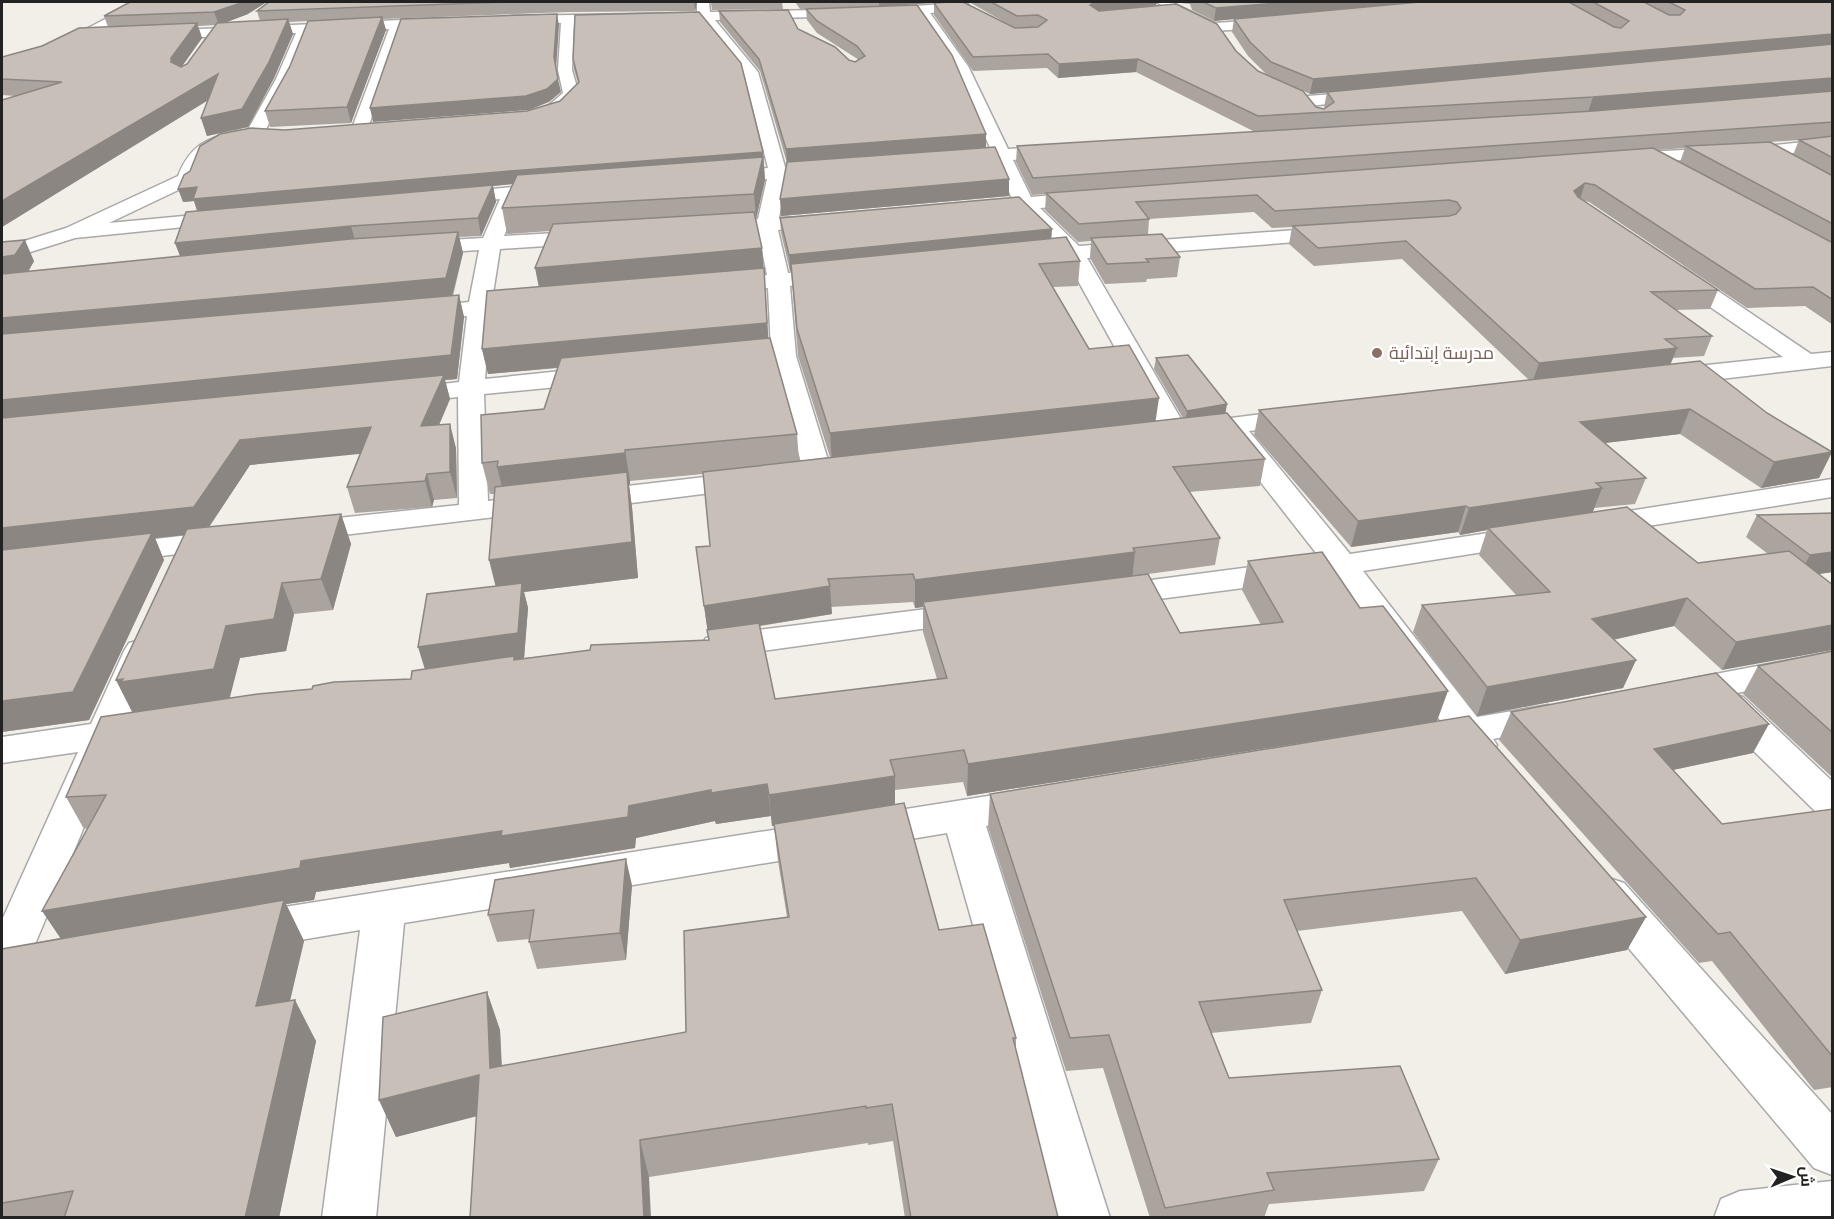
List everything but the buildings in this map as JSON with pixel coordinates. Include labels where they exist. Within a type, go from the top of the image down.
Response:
[{"type":"street","points":[[2,69],[43,57],[147,2]]},
{"type":"street","points":[[544,19],[551,2]]},
{"type":"street","points":[[617,33],[626,17],[627,2]]},
{"type":"street","points":[[1159,6],[1179,9],[1202,7]]},
{"type":"street","points":[[502,20],[626,17],[704,9],[876,7],[922,11],[966,7]]},
{"type":"street","points":[[790,8],[801,29]]},
{"type":"street","points":[[84,557],[807,474],[784,356],[779,281],[767,226],[778,173],[752,72],[704,9]]},
{"type":"street","points":[[1179,9],[1222,32],[1228,41]]},
{"type":"street","points":[[922,11],[961,66],[1024,203],[1072,251],[1163,433],[1323,415]]},
{"type":"street","points":[[343,27],[359,12]]},
{"type":"street","points":[[204,51],[216,33],[254,19],[262,13]]},
{"type":"street","points":[[517,117],[554,109],[571,94],[565,70],[568,18]]},
{"type":"street","points":[[149,35],[460,21]]},
{"type":"street","points":[[1214,27],[1288,22]]},
{"type":"street","points":[[381,127],[354,129],[397,24]]},
{"type":"street","points":[[255,133],[284,79],[305,28]]},
{"type":"street","points":[[82,37],[115,36]]},
{"type":"street","points":[[1290,93],[1308,101],[1321,117]]},
{"type":"street","points":[[1308,101],[1389,94]]},
{"type":"street","points":[[2,255],[73,232],[186,179],[195,154],[218,140],[255,133],[278,134]]},
{"type":"street","points":[[1624,140],[1681,172]]},
{"type":"street","points":[[1604,159],[1767,151],[1833,144]]},
{"type":"street","points":[[941,159],[1083,149]]},
{"type":"street","points":[[1767,151],[1795,168]]},
{"type":"street","points":[[709,178],[848,167]]},
{"type":"street","points":[[430,200],[571,188]]},
{"type":"street","points":[[474,512],[471,388],[479,308],[491,243],[513,192]]},
{"type":"street","points":[[966,208],[1107,197]]},
{"type":"street","points":[[73,232],[240,217]]},
{"type":"street","points":[[698,230],[849,218]]},
{"type":"street","points":[[1002,258],[1362,231]]},
{"type":"street","points":[[401,249],[606,236]]},
{"type":"street","points":[[1659,262],[1819,360]]},
{"type":"street","points":[[698,288],[861,273]]},
{"type":"street","points":[[395,315],[548,302]]},
{"type":"street","points":[[713,363],[784,356]]},
{"type":"street","points":[[1641,380],[1819,360]]},
{"type":"street","points":[[378,397],[619,373]]},
{"type":"street","points":[[1229,425],[1342,565],[1467,732],[1498,768]]},
{"type":"street","points":[[1081,599],[1342,565],[1833,488]]},
{"type":"street","points":[[175,576],[190,544]]},
{"type":"street","points":[[688,650],[998,610]]},
{"type":"street","points":[[13,970],[102,735],[156,618]]},
{"type":"street","points":[[1652,698],[1833,663]]},
{"type":"street","points":[[1710,687],[1833,804]]},
{"type":"street","points":[[1396,744],[1583,711]]},
{"type":"street","points":[[2,750],[172,724]]},
{"type":"street","points":[[222,935],[1067,798]]},
{"type":"street","points":[[962,815],[1083,1218]]},
{"type":"street","points":[[1583,866],[1833,1151]]},
{"type":"street","points":[[350,1218],[384,907]]},
{"type":"street","points":[[1740,1218],[1833,1207]]},
{"type":"place","name":"مدرسة إبتدائية","points":[[1377,353]]}]
